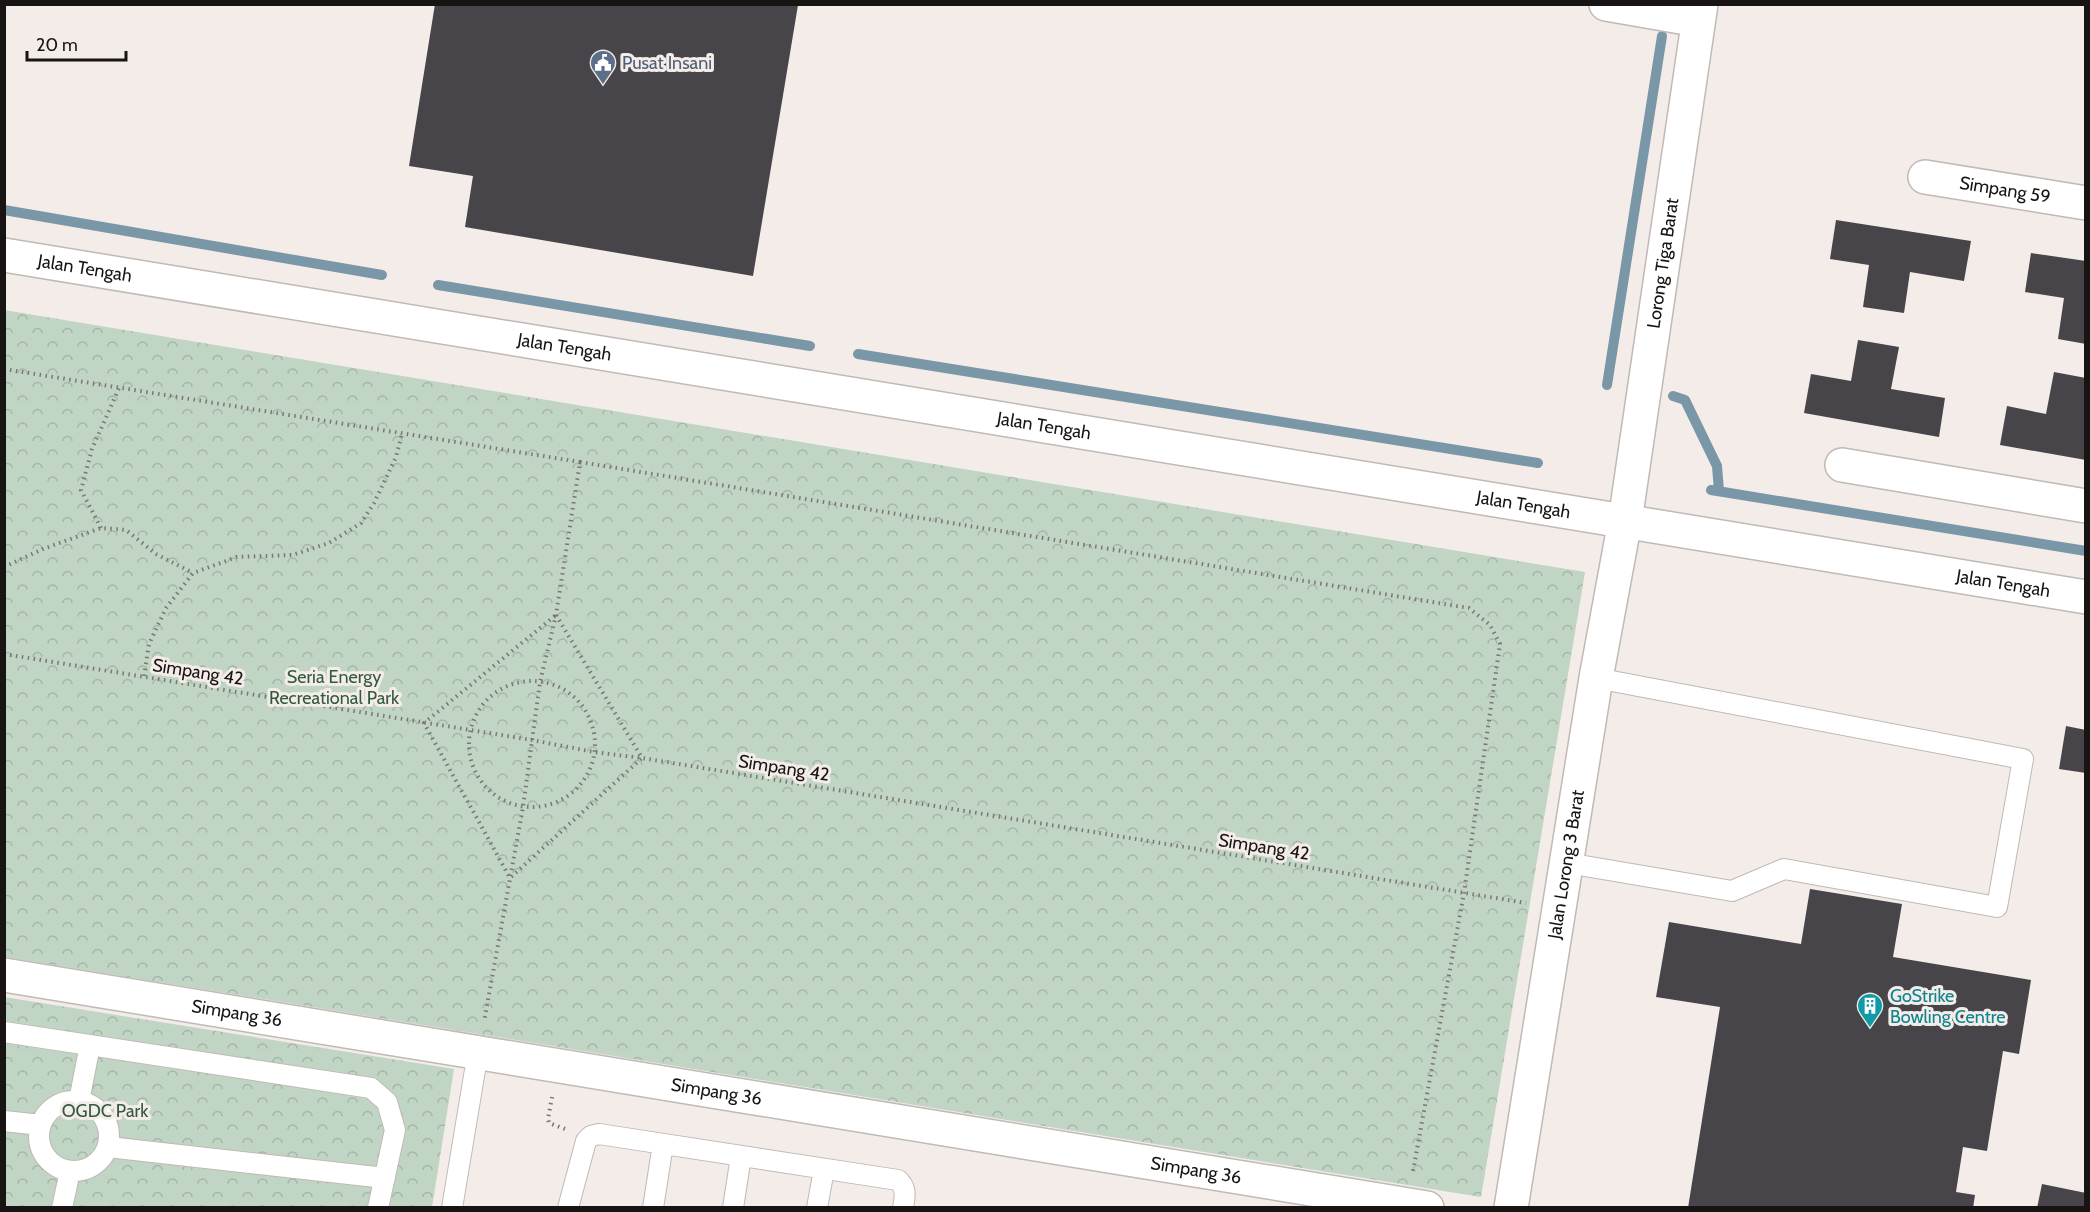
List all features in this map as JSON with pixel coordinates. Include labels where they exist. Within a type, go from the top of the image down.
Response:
[{"type":"street","points":[[1606,4],[1700,12]]},
{"type":"street","name":"Lorong Tiga Barat","points":[[1625,521],[1700,12]]},
{"type":"street","name":"Simpang 59","points":[[1925,177],[2085,203]]},
{"type":"street","name":"Jalan Tengah","points":[[4,255],[2085,597]]},
{"type":"street","points":[[1842,465],[2085,506]]},
{"type":"street","name":"Jalan Lorong 3 Barat","points":[[1510,1208],[1596,678],[1625,521]]},
{"type":"street","name":"Simpang 36","points":[[4,975],[1417,1206]]},
{"type":"lane","points":[[1567,863],[1732,891],[1784,869],[1997,907],[2023,759],[1596,678]]},
{"type":"lane","points":[[4,1032],[371,1088],[387,1102],[395,1130],[378,1208]]},
{"type":"lane","points":[[79,1101],[90,1045]]},
{"type":"lane","points":[[452,1208],[478,1052]]},
{"type":"lane","points":[[66,1101],[79,1101],[91,1105],[100,1112],[110,1134],[108,1147],[93,1165],[82,1170],[70,1171],[48,1160],[39,1137],[41,1125],[46,1114],[55,1106],[66,1101]]},
{"type":"lane","points":[[4,1121],[41,1125]]},
{"type":"lane","points":[[568,1208],[586,1142],[591,1136],[599,1134],[898,1180],[904,1186],[903,1208]]},
{"type":"lane","points":[[653,1208],[663,1144]]},
{"type":"lane","points":[[108,1147],[385,1178]]},
{"type":"lane","points":[[733,1208],[741,1156]]},
{"type":"lane","points":[[817,1208],[824,1169]]},
{"type":"lane","points":[[62,1208],[70,1171]]},
{"type":"path","points":[[4,369],[1468,608],[1490,625],[1500,644],[1417,1206]]},
{"type":"path","points":[[101,528],[81,490],[92,449],[119,387]]},
{"type":"path","points":[[144,676],[149,644],[166,608],[193,573],[237,557],[292,555],[329,543],[361,523],[374,503],[396,457],[402,434]]},
{"type":"path","points":[[478,1052],[523,807],[540,682],[556,615],[580,462]]},
{"type":"path","points":[[4,567],[43,549],[101,528],[126,530],[156,554],[193,573]]},
{"type":"path","points":[[510,878],[424,723],[556,615]]},
{"type":"path","points":[[510,878],[642,758],[556,615]]},
{"type":"path","name":"Simpang 42","points":[[4,654],[1560,909]]},
{"type":"path","points":[[522,682],[540,682],[558,687],[573,697],[585,710],[593,727],[593,762],[585,779],[573,793],[549,805],[523,807],[506,802],[490,792],[478,778],[470,762],[468,745],[470,731],[478,710],[490,696],[505,687],[522,682]]},
{"type":"path","points":[[558,1065],[549,1123],[591,1136]]},
{"type":"green space","name":"Seria Energy Recreational Park","points":[[4,310],[1585,572],[1481,1197],[5,957]]},
{"type":"green space","name":"OGDC Park","points":[[4,997],[454,1069],[432,1207],[5,1207]]},
{"type":"building","name":"Pusat Insani","points":[[435,4],[501,6],[798,5],[753,276],[465,227],[473,176],[409,166]]},
{"type":"building","points":[[1836,220],[1971,241],[1964,281],[1910,272],[1904,313],[1863,307],[1869,265],[1830,259]]},
{"type":"building","points":[[2031,253],[2086,261],[2086,344],[2058,339],[2064,298],[2025,292]]},
{"type":"building","points":[[1858,340],[1899,347],[1891,389],[1945,398],[1939,437],[1804,413],[1811,374],[1851,381]]},
{"type":"building","points":[[2054,372],[2086,378],[2086,460],[2000,445],[2007,406],[2046,414]]},
{"type":"building","points":[[2066,726],[2086,730],[2086,773],[2059,769]]},
{"type":"building","name":"GoStrike Bowling Centre","points":[[1810,889],[1902,904],[1893,957],[2031,980],[2019,1054],[2003,1051],[1987,1151],[1963,1147],[1956,1192],[1975,1195],[1973,1208],[1688,1208],[1720,1007],[1656,997],[1669,922],[1801,944]]},
{"type":"building","points":[[2042,1184],[2086,1193],[2086,1208],[2037,1208]]},
{"type":"waterway","points":[[1607,385],[1662,36]]},
{"type":"waterway","points":[[4,210],[382,275]]},
{"type":"waterway","points":[[438,285],[810,346]]},
{"type":"waterway","points":[[858,354],[1538,463]]},
{"type":"waterway","points":[[1673,396],[1685,400],[1717,466],[1719,491]]},
{"type":"waterway","points":[[1711,490],[2086,551]]},
{"type":"place","name":"Pusat Insani","points":[[603,86]]},
{"type":"place","name":"GoStrike Bowling Centre","points":[[1870,1029]]}]
